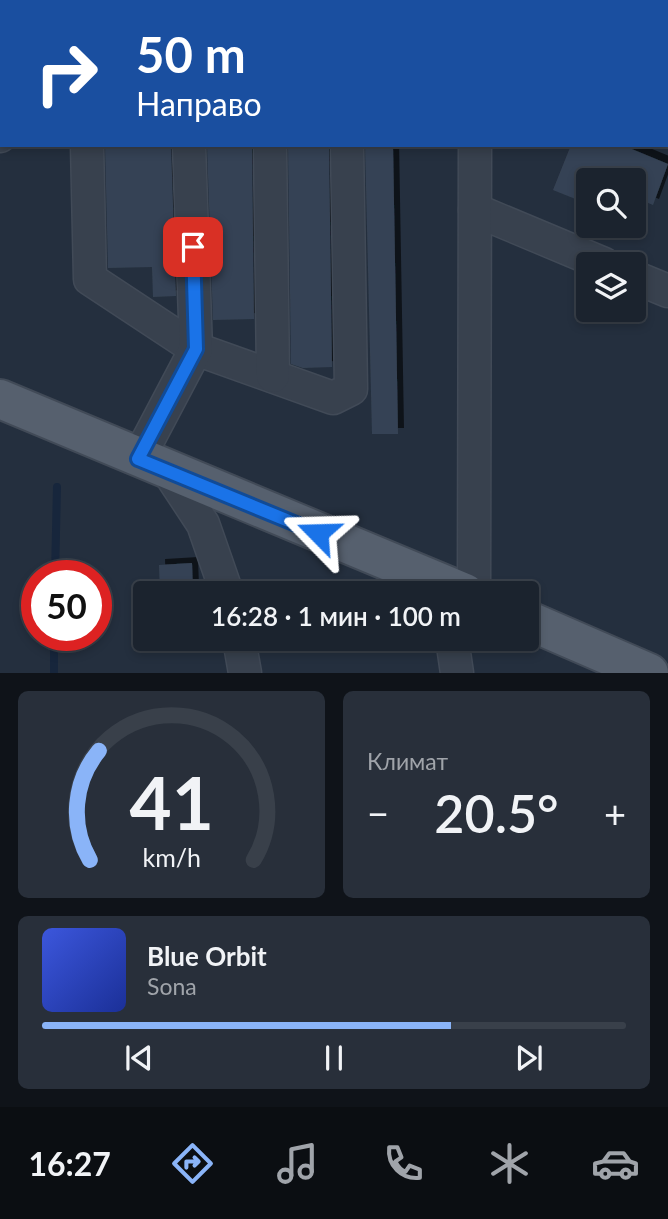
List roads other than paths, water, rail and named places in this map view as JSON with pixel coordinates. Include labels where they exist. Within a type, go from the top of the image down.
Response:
[{"type":"main road","points":[[0,399],[433,581]]},
{"type":"main road","points":[[539,625],[649,673]]},
{"type":"street","points":[[87,147],[90,279],[196,349],[333,398],[351,389],[347,147]]},
{"type":"street","points":[[189,147],[196,349],[153,465],[204,524],[223,581]]},
{"type":"street","points":[[270,147],[273,376]]},
{"type":"street","points":[[457,581],[475,210],[475,147]]},
{"type":"street","points":[[475,210],[576,252]]},
{"type":"street","points":[[646,282],[668,291]]},
{"type":"street","points":[[241,651],[245,673]]},
{"type":"street","points":[[454,651],[457,673]]},
{"type":"waterway","points":[[55,560],[57,487]]},
{"type":"waterway","points":[[54,651],[54,673]]}]
